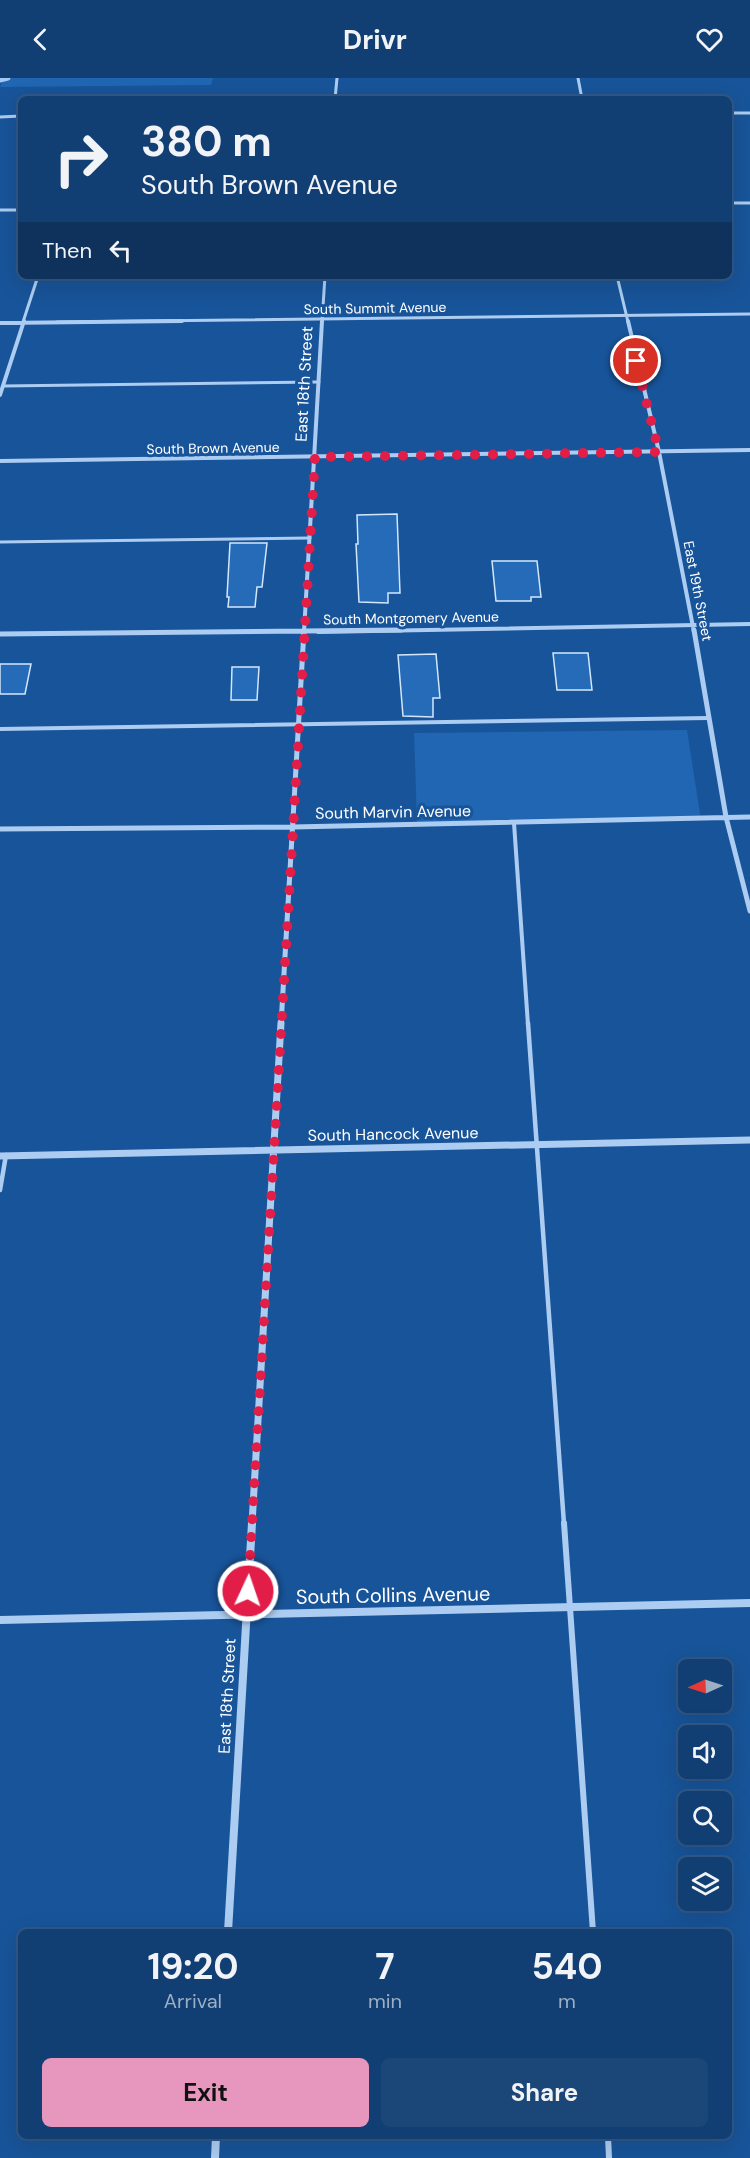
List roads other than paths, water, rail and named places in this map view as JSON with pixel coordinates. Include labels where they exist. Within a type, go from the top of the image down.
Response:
[{"type":"street","points":[[335,96],[337,78]]},
{"type":"street","points":[[578,78],[581,96]]},
{"type":"street","points":[[732,113],[750,113]]},
{"type":"street","points":[[0,117],[18,116]]},
{"type":"street","points":[[732,203],[750,203]]},
{"type":"street","points":[[0,210],[18,210]]},
{"type":"street","points":[[0,395],[37,279]]},
{"type":"street","name":"East 18th Street","points":[[228,1929],[325,279]]},
{"type":"street","name":"East 19th Street","points":[[618,279],[659,452],[693,625],[726,817],[750,911]]},
{"type":"street","name":"South Summit Avenue","points":[[0,322],[750,314]]},
{"type":"street","name":"South Brown Avenue","points":[[0,461],[750,450]]},
{"type":"street","name":"South Montgomery Avenue","points":[[0,634],[304,632],[750,624]]},
{"type":"street","name":"South Marvin Avenue","points":[[0,830],[293,827],[750,817]]},
{"type":"street","name":"South Hancock Avenue","points":[[3,1156],[750,1140]]},
{"type":"street","name":"South Collins Avenue","points":[[0,1620],[750,1603]]},
{"type":"street","points":[[215,2158],[216,2139]]},
{"type":"lane","points":[[3,386],[319,382]]},
{"type":"lane","points":[[0,542],[310,538]]},
{"type":"lane","points":[[0,729],[709,718]]},
{"type":"lane","points":[[514,822],[593,1929]]},
{"type":"lane","points":[[0,1190],[3,1156]]},
{"type":"lane","points":[[608,2139],[609,2158]]},
{"type":"waterway","points":[[0,80],[8,78]]}]
